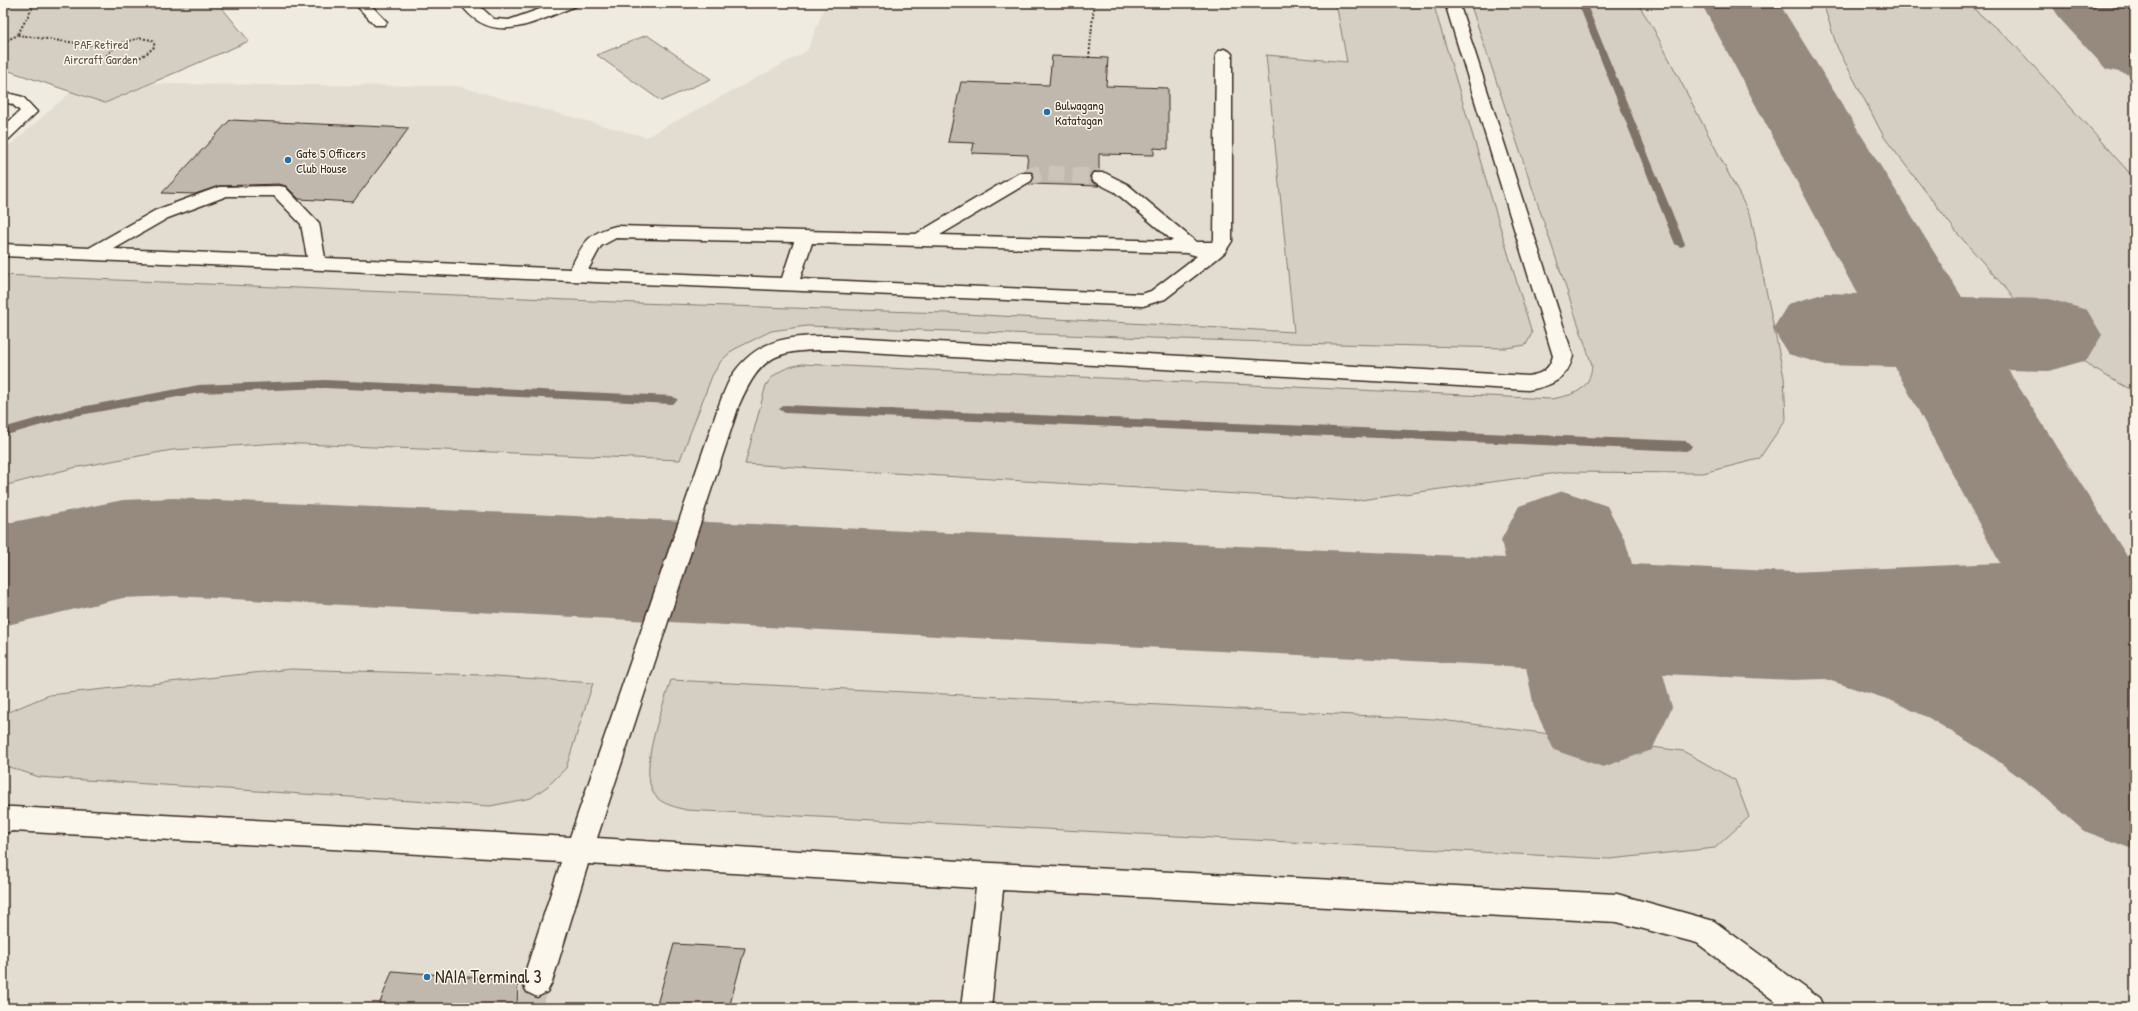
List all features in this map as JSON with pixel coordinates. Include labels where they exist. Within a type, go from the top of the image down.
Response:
[{"type":"lane","points":[[361,3],[380,22]]},
{"type":"lane","points":[[467,3],[490,23],[510,25],[571,3]]},
{"type":"lane","points":[[537,982],[579,850],[729,405],[741,378],[756,361],[778,347],[799,343],[833,343],[1528,384],[1543,381],[1554,375],[1561,367],[1563,356],[1452,3]]},
{"type":"lane","points":[[3,250],[1143,300],[1158,296],[1219,248],[1223,241],[1224,54]]},
{"type":"lane","points":[[3,97],[14,98],[24,105],[29,112],[3,136]]},
{"type":"lane","points":[[919,240],[1025,177]]},
{"type":"lane","points":[[1099,177],[1121,188],[1198,252],[1198,258],[1191,271]]},
{"type":"lane","points":[[92,254],[162,214],[225,191],[279,191],[310,223],[317,263]]},
{"type":"lane","points":[[576,275],[595,240],[604,234],[616,232],[1219,248]]},
{"type":"lane","points":[[789,284],[805,237]]},
{"type":"lane","points":[[3,820],[13,818],[579,850],[991,876],[1617,908],[1704,931],[1809,1008]]},
{"type":"lane","points":[[976,1008],[991,876]]},
{"type":"path","points":[[18,35],[35,3]]},
{"type":"path","points":[[1089,58],[1094,4]]},
{"type":"path","points":[[3,42],[18,35],[112,48],[125,41],[140,38],[152,40],[155,46],[152,50],[141,57],[125,61],[112,60],[109,58],[107,55],[112,48]]},
{"type":"shaded area","points":[[826,3],[2135,3],[2135,1008],[3,1008],[3,151],[71,92],[105,103],[150,84],[457,86],[646,137],[807,51]]},
{"type":"green space","name":"PAF Retired Aircraft Garden","points":[[3,3],[218,3],[249,41],[105,103],[3,69]]},
{"type":"green space","points":[[1336,3],[1433,3],[1532,333],[1526,345],[1506,348],[1295,343],[807,326],[771,331],[733,350],[721,361],[712,376],[680,460],[278,443],[172,450],[73,468],[3,486],[3,275],[637,303],[946,313],[1294,332],[1266,55],[1347,62]]},
{"type":"green space","points":[[1470,3],[1637,3],[1651,24],[1751,217],[1784,377],[1786,419],[1759,459],[1703,473],[1565,472],[1353,501],[745,464],[766,385],[773,376],[782,370],[802,364],[1551,399],[1567,396],[1579,390],[1588,381],[1591,374],[1592,365]]},
{"type":"green space","points":[[1823,3],[1967,3],[2012,42],[2135,179],[2135,392],[2094,369],[2043,331],[1958,234],[1884,137],[1837,47]]},
{"type":"green space","points":[[647,35],[711,79],[661,101],[597,55]]},
{"type":"green space","points":[[291,669],[482,675],[593,683],[566,768],[548,786],[531,798],[490,806],[39,777],[3,765],[3,718],[6,713],[49,695]]},
{"type":"green space","points":[[671,680],[1433,719],[1683,751],[1735,780],[1749,817],[1715,848],[1610,859],[686,810],[668,805],[660,800],[654,794],[650,783],[650,754],[658,721]]},
{"type":"building","name":"Bulwagang Katatagan","points":[[1052,56],[1108,58],[1106,86],[1168,88],[1168,149],[1154,148],[1154,155],[1099,154],[1099,172],[1093,172],[1090,176],[1092,182],[1099,186],[1029,184],[1034,176],[1031,172],[1026,172],[1028,155],[972,153],[974,143],[948,142],[961,82],[1049,85]]},
{"type":"building","name":"Gate 5 Officers Club House","points":[[230,120],[409,128],[353,202],[299,199],[286,186],[279,184],[219,186],[195,194],[162,193]]},
{"type":"building","points":[[674,944],[745,948],[729,1008],[656,1008]]},
{"type":"building","points":[[392,971],[518,981],[517,1008],[378,1008]]},
{"type":"waterway","points":[[1582,3],[1680,244]]},
{"type":"waterway","points":[[3,432],[70,413],[199,389],[325,384],[672,400]]},
{"type":"waterway","points":[[785,409],[1686,446]]},
{"type":"taxiway","points":[[1740,3],[1930,332]]},
{"type":"taxiway","points":[[2089,3],[2135,51]]},
{"type":"taxiway","points":[[1826,329],[1930,332]]},
{"type":"taxiway","points":[[1930,332],[2049,335]]},
{"type":"taxiway","points":[[1930,332],[2093,612]]},
{"type":"taxiway","points":[[1563,540],[1581,616]]},
{"type":"taxiway","points":[[3,575],[123,549],[174,547],[1581,616]]},
{"type":"taxiway","points":[[2093,612],[2135,608]]},
{"type":"taxiway","points":[[1581,616],[1792,626],[2093,612]]},
{"type":"taxiway","points":[[2093,612],[2131,674]]},
{"type":"taxiway","points":[[1581,616],[1603,707]]},
{"type":"taxiway","points":[[1864,637],[1921,652],[1977,677],[2039,712],[2088,746],[2135,784]]},
{"type":"tunnel","points":[[1025,177],[1041,173],[1099,177]]},
{"type":"tunnel","points":[[529,1008],[537,982]]},
{"type":"place","name":"Bulwagang Katatagan","points":[[1047,112]]},
{"type":"place","name":"Gate 5 Officers Club House","points":[[288,160]]},
{"type":"place","name":"NAIA Terminal 3","points":[[427,977]]}]
